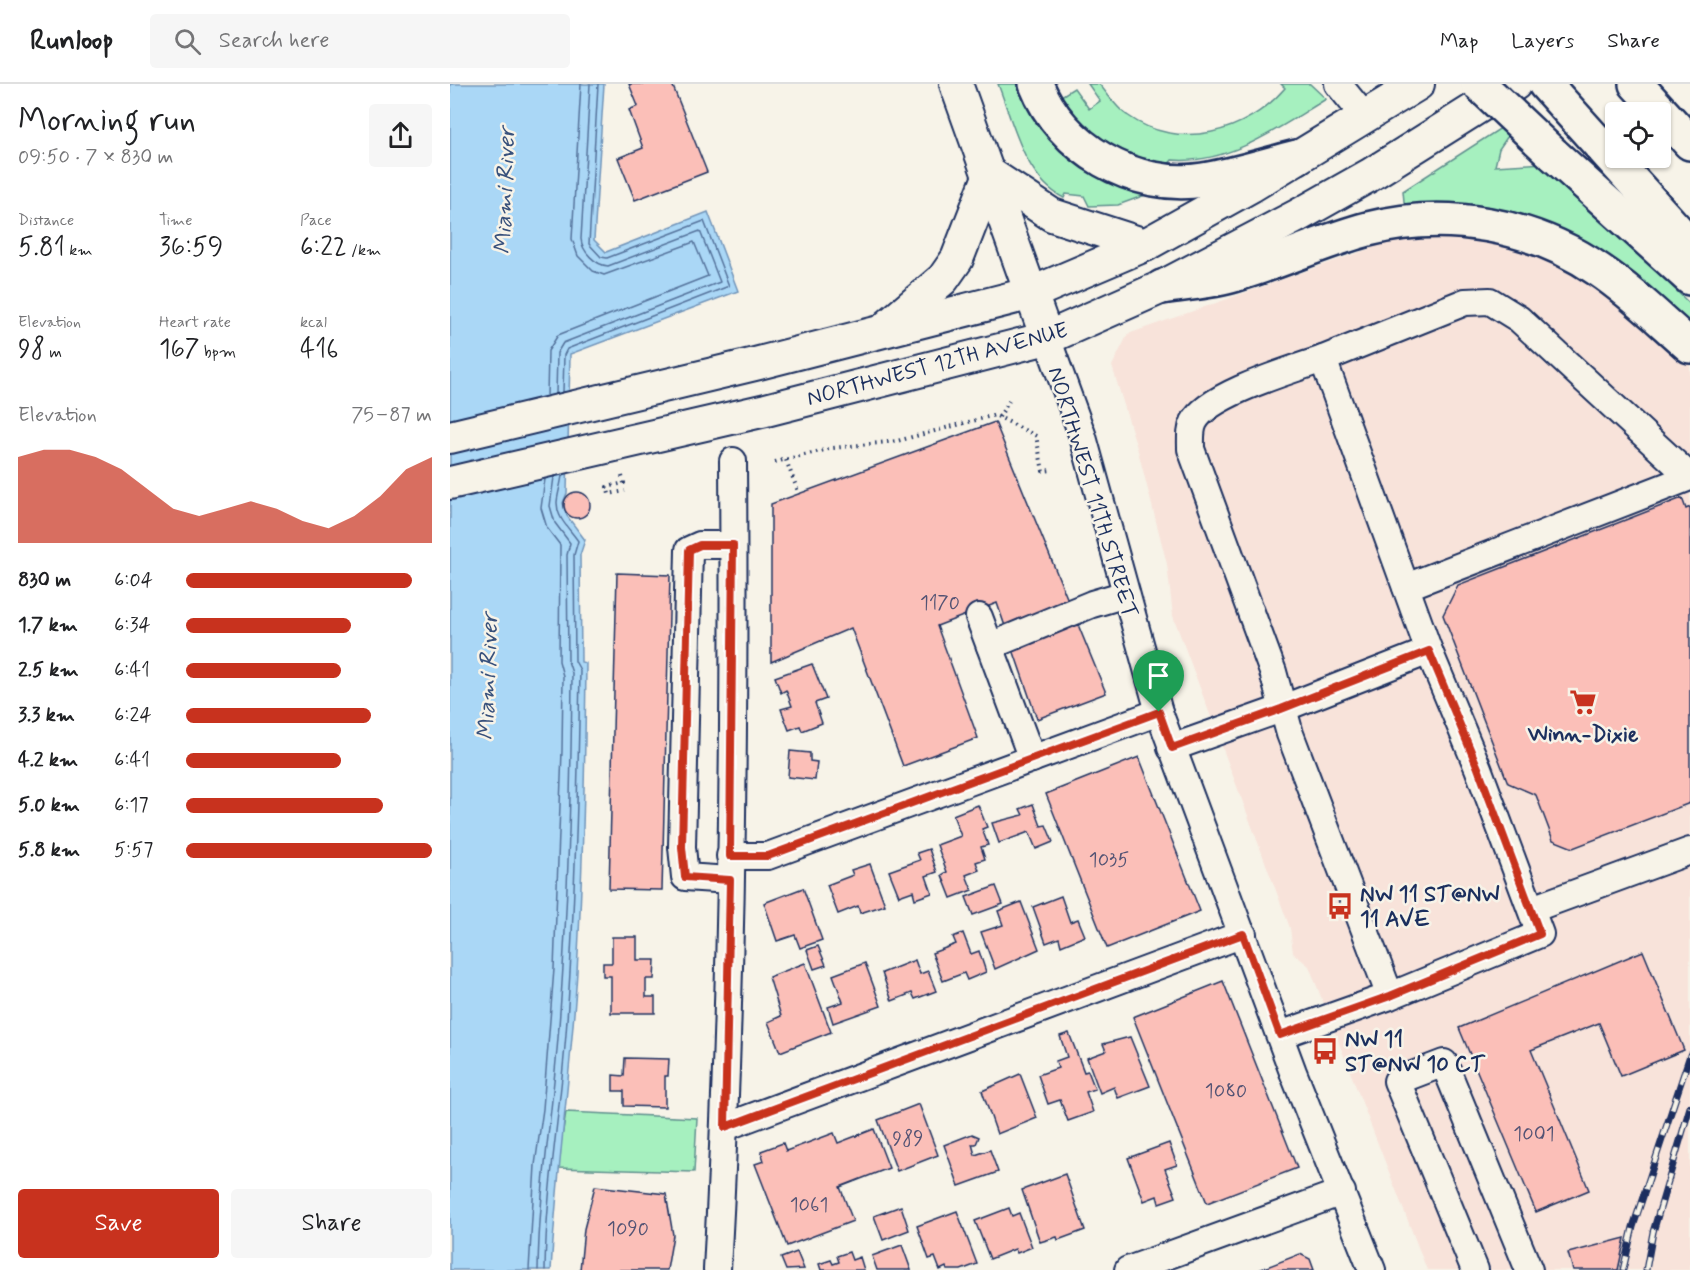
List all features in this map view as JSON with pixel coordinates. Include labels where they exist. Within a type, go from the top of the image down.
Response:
[{"type":"highway","points":[[1036,84],[1051,114],[1077,142],[1110,163],[1145,177],[1173,182],[1202,180],[1297,157]]},
{"type":"highway","points":[[1479,84],[1690,278]]},
{"type":"highway","points":[[1545,84],[1690,245]]},
{"type":"highway","points":[[1637,85],[1690,143]]},
{"type":"highway","points":[[1162,287],[1233,276],[1344,236],[1391,224],[1422,220],[1477,223],[1528,235],[1578,256],[1600,270],[1690,346]]},
{"type":"main road","name":"NORTHWEST 11TH STREET","points":[[956,84],[1047,338]]},
{"type":"main road","name":"NORTHWEST 12TH AVENUE","points":[[450,437],[755,364],[1032,293],[1145,245],[1418,84]]},
{"type":"main road","name":"NORTHWEST 12TH AVENUE","points":[[450,483],[766,410],[1047,338],[1162,287],[1370,175],[1515,84]]},
{"type":"main road","points":[[880,332],[943,279],[957,259],[990,174],[1059,219],[1145,245]]},
{"type":"street","points":[[1338,84],[1365,117]]},
{"type":"street","points":[[1390,996],[1281,709],[1273,672],[1200,476],[1191,449],[1190,435],[1194,421],[1216,399],[1465,302],[1490,301],[1504,307],[1519,319],[1690,477],[1406,587]]},
{"type":"street","name":"NORTHWEST 11TH STREET","points":[[1047,338],[1083,437],[1159,712],[1280,1035],[1372,1270]]},
{"type":"street","points":[[1280,1035],[1390,996],[1540,934],[1478,768],[1429,651],[1323,359]]},
{"type":"street","points":[[717,1270],[725,1127],[730,868],[733,461]]},
{"type":"street","points":[[733,545],[700,545],[689,550],[682,847],[685,877],[730,868],[768,856],[1159,712]]},
{"type":"street","points":[[990,646],[1092,604],[1126,594]]},
{"type":"street","points":[[979,617],[1032,759]]},
{"type":"street","points":[[1172,748],[1281,709],[1429,651]]},
{"type":"street","points":[[1532,909],[1690,851]]},
{"type":"street","points":[[725,1127],[1243,934]]},
{"type":"street","points":[[1475,1270],[1397,1081],[1444,1063],[1530,1270]]},
{"type":"street","points":[[1128,1270],[1342,1192]]},
{"type":"path","points":[[999,417],[1009,400]]},
{"type":"path","points":[[775,462],[833,448],[897,441],[995,415],[1036,436],[1042,471],[1052,470]]},
{"type":"path","points":[[786,460],[799,494]]},
{"type":"path","points":[[622,476],[624,483],[607,487],[609,494],[625,491]]},
{"type":"shaded area","points":[[1407,230],[1521,243],[1612,294],[1690,363],[1690,1270],[1427,1270],[1309,966],[1293,953],[1290,928],[1173,616],[1167,564],[1138,451],[1112,366],[1128,334],[1366,250],[1378,245],[1377,238]]},
{"type":"green space","points":[[998,84],[1021,84],[1029,107],[1046,132],[1148,194],[1118,205],[1089,206],[1084,196],[1066,194],[1064,198],[1050,189],[1029,163]]},
{"type":"green space","points":[[1088,84],[1099,84],[1123,112],[1147,126],[1168,133],[1189,135],[1232,126],[1251,116],[1269,104],[1285,88],[1281,84],[1310,84],[1326,99],[1253,142],[1214,157],[1172,160],[1166,167],[1151,166],[1095,142],[1058,98],[1074,88],[1089,109],[1100,101]]},
{"type":"green space","points":[[1504,126],[1510,133],[1499,149],[1495,166],[1545,163],[1690,304],[1690,332],[1627,278],[1405,212],[1403,191]]},
{"type":"green space","points":[[566,1112],[697,1118],[694,1172],[557,1168]]},
{"type":"water","name":"Miami River","points":[[450,84],[604,84],[594,240],[606,252],[708,212],[738,291],[570,354],[567,493],[563,503],[567,516],[585,540],[580,555],[581,662],[586,663],[584,779],[577,972],[551,1270],[450,1270]]},
{"type":"building","points":[[629,84],[672,84],[707,172],[635,200],[618,158],[643,148],[629,110],[638,106]]},
{"type":"building","points":[[995,422],[1106,693],[1037,719],[997,603],[937,626],[978,738],[903,766],[851,628],[771,662],[771,504]]},
{"type":"building","points":[[577,492],[587,495],[590,505],[587,515],[577,518],[567,515],[564,505],[567,495]]},
{"type":"building","name":"Winn-Dixie","points":[[1682,498],[1686,509],[1690,507],[1690,803],[1573,848],[1553,840],[1536,795],[1508,783],[1443,615],[1458,585]]},
{"type":"building","points":[[617,573],[670,575],[662,890],[609,889]]},
{"type":"building","points":[[812,664],[826,699],[815,703],[822,723],[802,731],[800,726],[789,730],[781,709],[792,706],[786,690],[781,693],[775,677]]},
{"type":"building","points":[[790,751],[810,753],[810,761],[817,762],[815,780],[788,777]]},
{"type":"building","points":[[1139,757],[1200,911],[1107,948],[1046,794]]},
{"type":"building","points":[[1033,804],[1041,826],[1046,825],[1053,842],[1036,849],[1029,832],[999,843],[992,823],[1023,815],[1020,809]]},
{"type":"building","points":[[978,805],[987,827],[982,829],[988,845],[981,847],[985,859],[976,862],[979,870],[966,875],[972,890],[951,898],[942,875],[947,872],[937,845],[961,836],[953,815]]},
{"type":"building","points":[[929,849],[937,872],[926,876],[932,893],[915,899],[913,891],[899,896],[889,871],[920,860],[917,853]]},
{"type":"building","points":[[870,864],[885,905],[860,913],[858,906],[838,914],[827,885],[853,875],[851,870]]},
{"type":"building","points":[[996,886],[1003,904],[973,915],[966,897]]},
{"type":"building","points":[[803,888],[822,940],[800,948],[795,935],[777,941],[764,903]]},
{"type":"building","points":[[1061,896],[1070,922],[1078,919],[1085,936],[1061,946],[1059,938],[1046,943],[1033,907]]},
{"type":"building","points":[[1021,902],[1039,949],[995,969],[981,932],[1003,925],[998,911]]},
{"type":"building","points":[[963,933],[971,954],[979,951],[986,972],[967,980],[964,973],[943,981],[932,953],[956,944],[953,937]]},
{"type":"building","points":[[612,937],[637,937],[637,960],[655,960],[654,979],[646,979],[646,997],[655,997],[655,1013],[611,1013],[611,976],[603,976],[603,963],[612,963]]},
{"type":"building","points":[[818,946],[826,965],[814,969],[807,950]]},
{"type":"building","points":[[1643,951],[1684,1050],[1621,1076],[1599,1023],[1531,1050],[1589,1190],[1536,1212],[1459,1028]]},
{"type":"building","points":[[915,960],[920,974],[928,971],[936,991],[915,999],[912,993],[892,1001],[882,973]]},
{"type":"building","points":[[805,963],[831,1032],[780,1052],[768,1022],[781,1016],[769,977]]},
{"type":"building","points":[[865,963],[881,1006],[833,1023],[828,1007],[843,1002],[833,975]]},
{"type":"building","points":[[1223,981],[1297,1168],[1207,1203],[1133,1017]]},
{"type":"building","points":[[1069,1033],[1084,1072],[1088,1071],[1095,1089],[1086,1092],[1093,1112],[1068,1121],[1060,1100],[1048,1104],[1038,1075],[1058,1068],[1056,1061],[1067,1057],[1060,1036]]},
{"type":"building","points":[[1130,1037],[1150,1086],[1118,1098],[1114,1087],[1100,1093],[1087,1058],[1106,1051],[1103,1044]]},
{"type":"building","points":[[625,1058],[669,1059],[668,1076],[665,1076],[665,1107],[624,1106],[624,1091],[613,1091],[613,1075],[624,1076]]},
{"type":"building","points":[[1020,1074],[1037,1118],[997,1134],[982,1091]]},
{"type":"building","points":[[919,1104],[938,1155],[897,1171],[878,1120]]},
{"type":"building","points":[[874,1129],[889,1168],[840,1187],[853,1221],[787,1246],[755,1164],[764,1161],[761,1151],[783,1143],[786,1151],[834,1133],[838,1143]]},
{"type":"building","points":[[972,1134],[979,1137],[976,1144],[972,1144],[975,1155],[990,1150],[998,1172],[959,1186],[944,1145]]},
{"type":"building","points":[[1169,1143],[1177,1165],[1165,1169],[1176,1197],[1159,1203],[1157,1196],[1144,1201],[1128,1158]]},
{"type":"building","points":[[1065,1174],[1085,1230],[1058,1240],[1057,1237],[1040,1242],[1022,1190]]},
{"type":"building","points":[[595,1186],[666,1194],[673,1235],[667,1270],[580,1270],[584,1229]]},
{"type":"building","points":[[901,1206],[909,1230],[883,1240],[874,1216]]},
{"type":"building","points":[[1009,1208],[1012,1216],[1019,1213],[1032,1247],[1017,1253],[1015,1249],[990,1259],[975,1221]]},
{"type":"building","points":[[957,1211],[977,1264],[961,1270],[947,1270],[946,1267],[940,1270],[935,1257],[929,1259],[917,1226]]},
{"type":"building","points":[[1625,1238],[1618,1270],[1573,1270],[1568,1253]]},
{"type":"building","points":[[902,1245],[911,1270],[877,1270],[872,1256]]},
{"type":"building","points":[[797,1252],[804,1269],[786,1270],[781,1258]]},
{"type":"building","points":[[849,1252],[852,1260],[860,1257],[864,1270],[821,1270],[819,1264],[831,1260],[833,1264],[839,1262],[837,1256]]},
{"type":"building","points":[[1300,1254],[1310,1259],[1314,1270],[1259,1270]]},
{"type":"railway","points":[[1623,1270],[1633,1227],[1690,1055]]},
{"type":"railway","points":[[1646,1270],[1653,1232],[1690,1107]]},
{"type":"place","name":"Winn-Dixie","points":[[1583,702]]},
{"type":"place","name":"NW 11 ST@NW 11 AVE","points":[[1340,906]]},
{"type":"place","name":"NW 11 ST@NW 10 CT","points":[[1325,1051]]},
{"type":"route","points":[[700,545],[733,545],[730,856],[768,856],[1159,712],[1172,748],[1281,709],[1429,651],[1522,880],[1540,934],[1390,996],[1280,1035],[1243,934],[725,1127],[730,880],[685,877],[682,847],[689,550],[700,545]]}]
